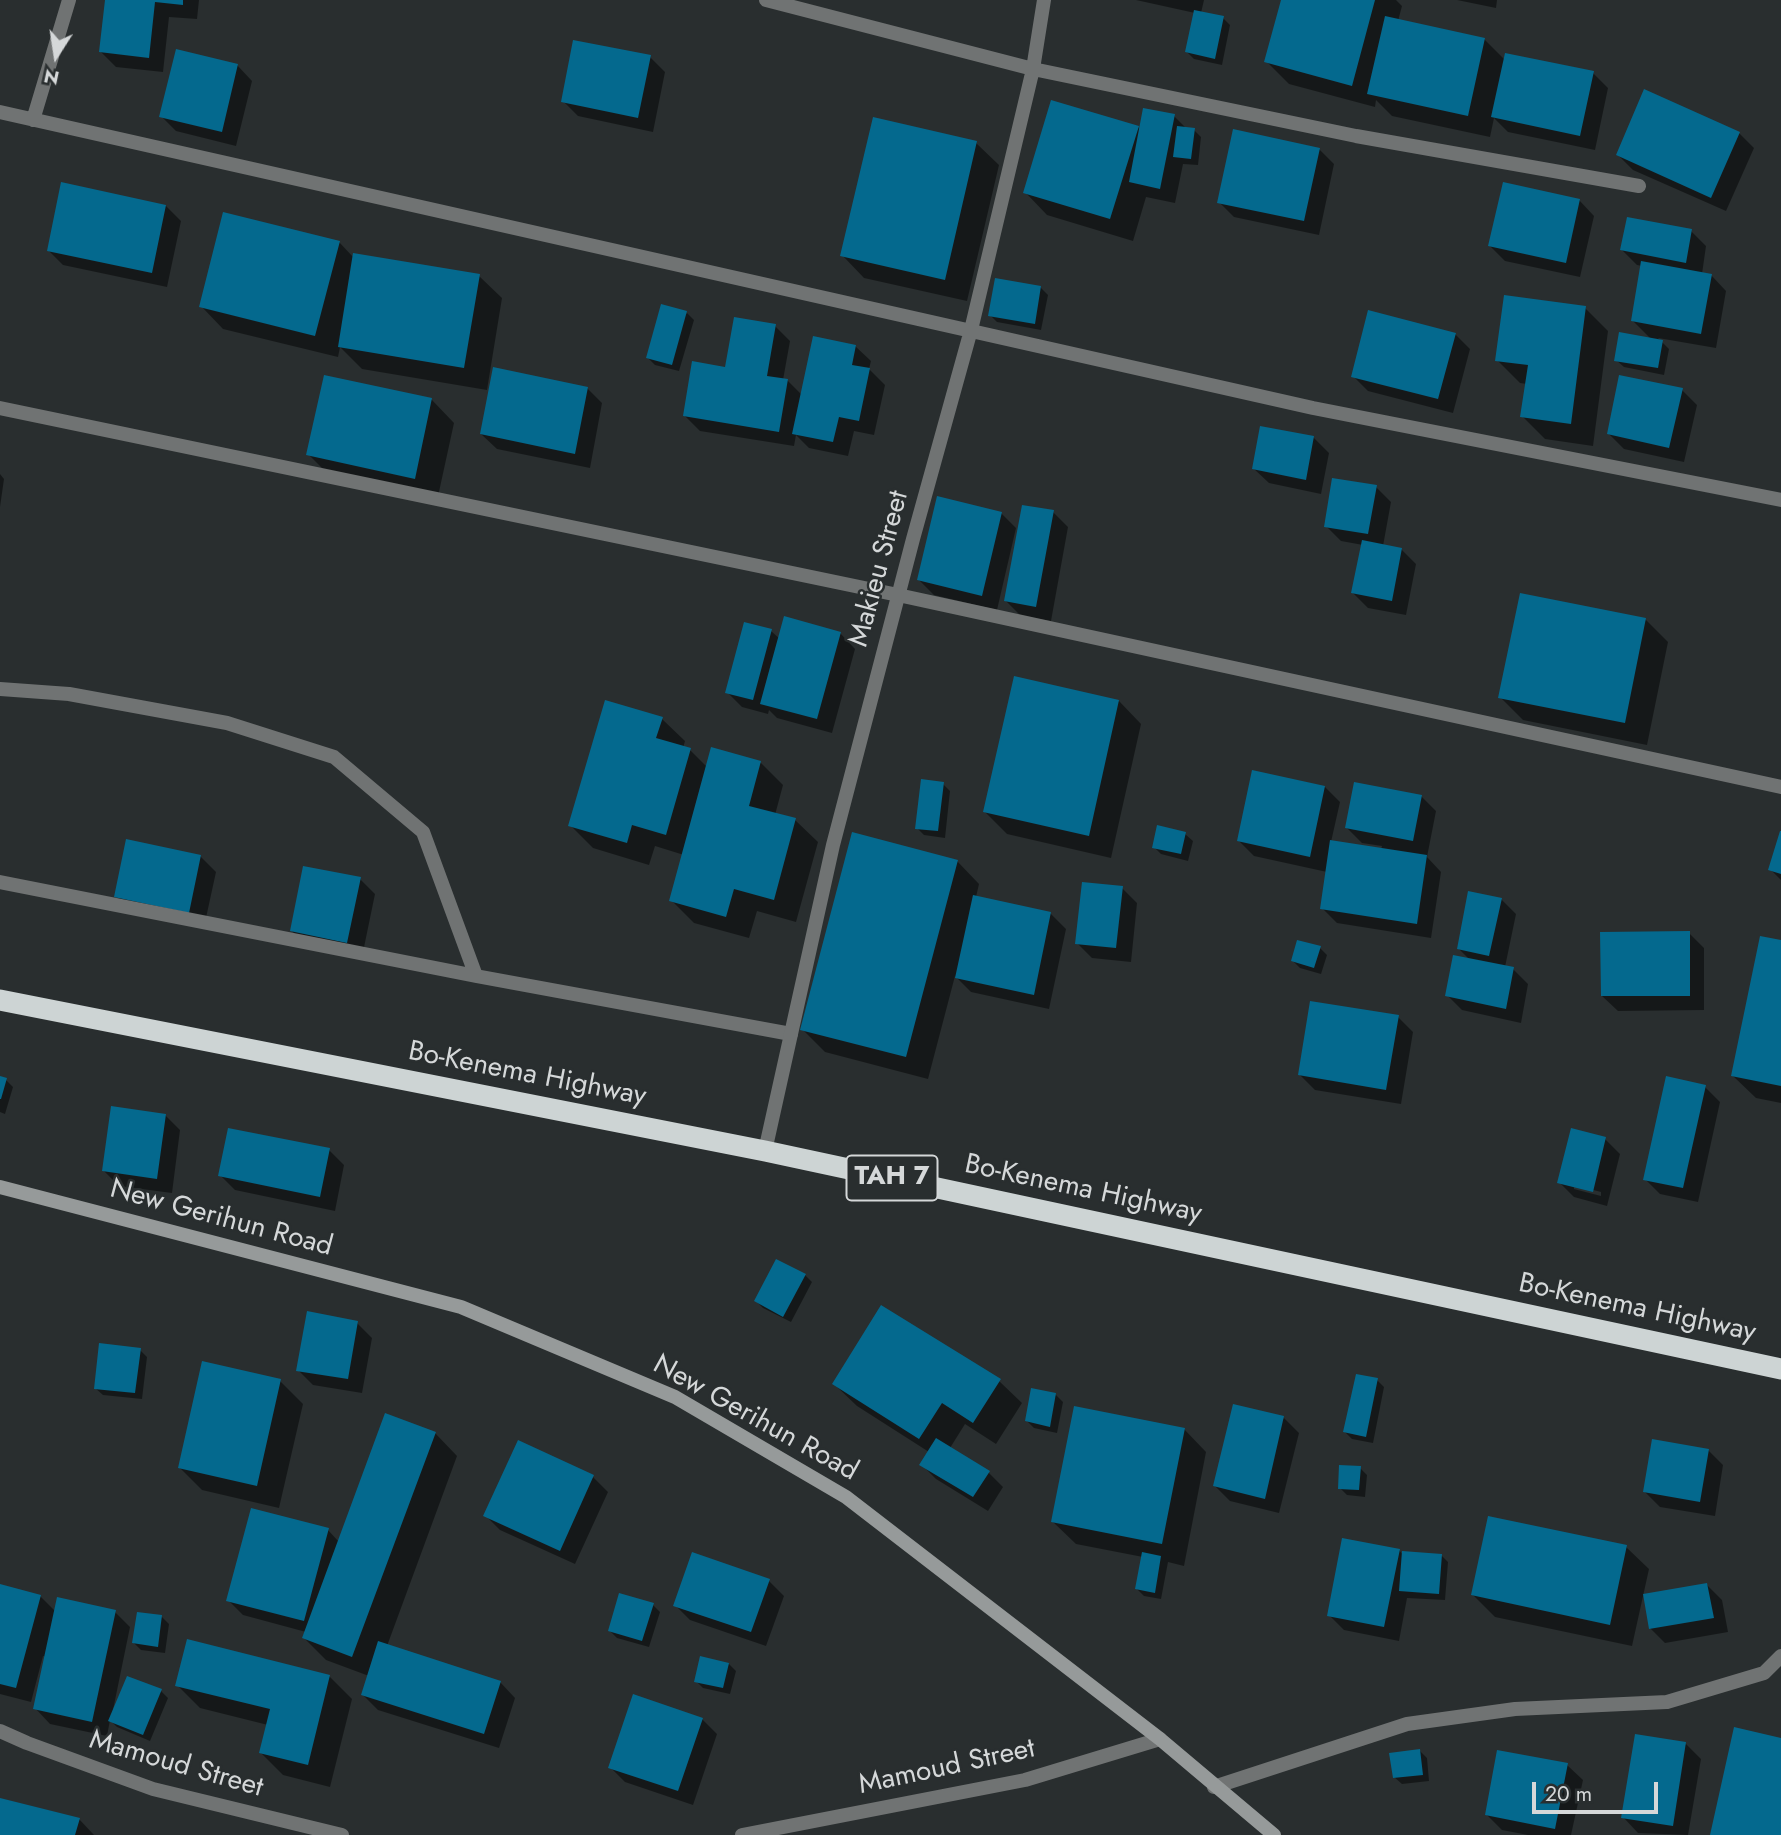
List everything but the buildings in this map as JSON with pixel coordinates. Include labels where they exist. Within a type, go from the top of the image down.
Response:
[{"type":"highway","name":"Bo-Kenema Highway","points":[[0,1000],[765,1151],[1780,1371]]},
{"type":"street","points":[[33,120],[69,0]]},
{"type":"street","points":[[765,0],[1033,69],[1356,136],[1639,186]]},
{"type":"street","name":"Makieu Street","points":[[765,1151],[833,845],[971,330],[1033,69],[1044,0]]},
{"type":"street","points":[[0,112],[1313,408],[1781,500]]},
{"type":"street","points":[[0,408],[898,595],[1781,787]]},
{"type":"street","points":[[0,689],[69,694],[227,723],[334,757],[423,832],[476,976]]},
{"type":"street","points":[[0,883],[791,1034]]},
{"type":"street","name":"New Gerihun Road","points":[[0,1187],[461,1307],[675,1397],[846,1497],[1160,1739],[1274,1835]]},
{"type":"street","points":[[1214,1787],[1407,1724],[1514,1709],[1667,1702],[1764,1673],[1781,1656]]},
{"type":"street","name":"Mamoud Street","points":[[0,1731],[153,1789],[342,1835]]},
{"type":"street","name":"Mamoud Street","points":[[742,1835],[1025,1780],[1160,1739]]}]
